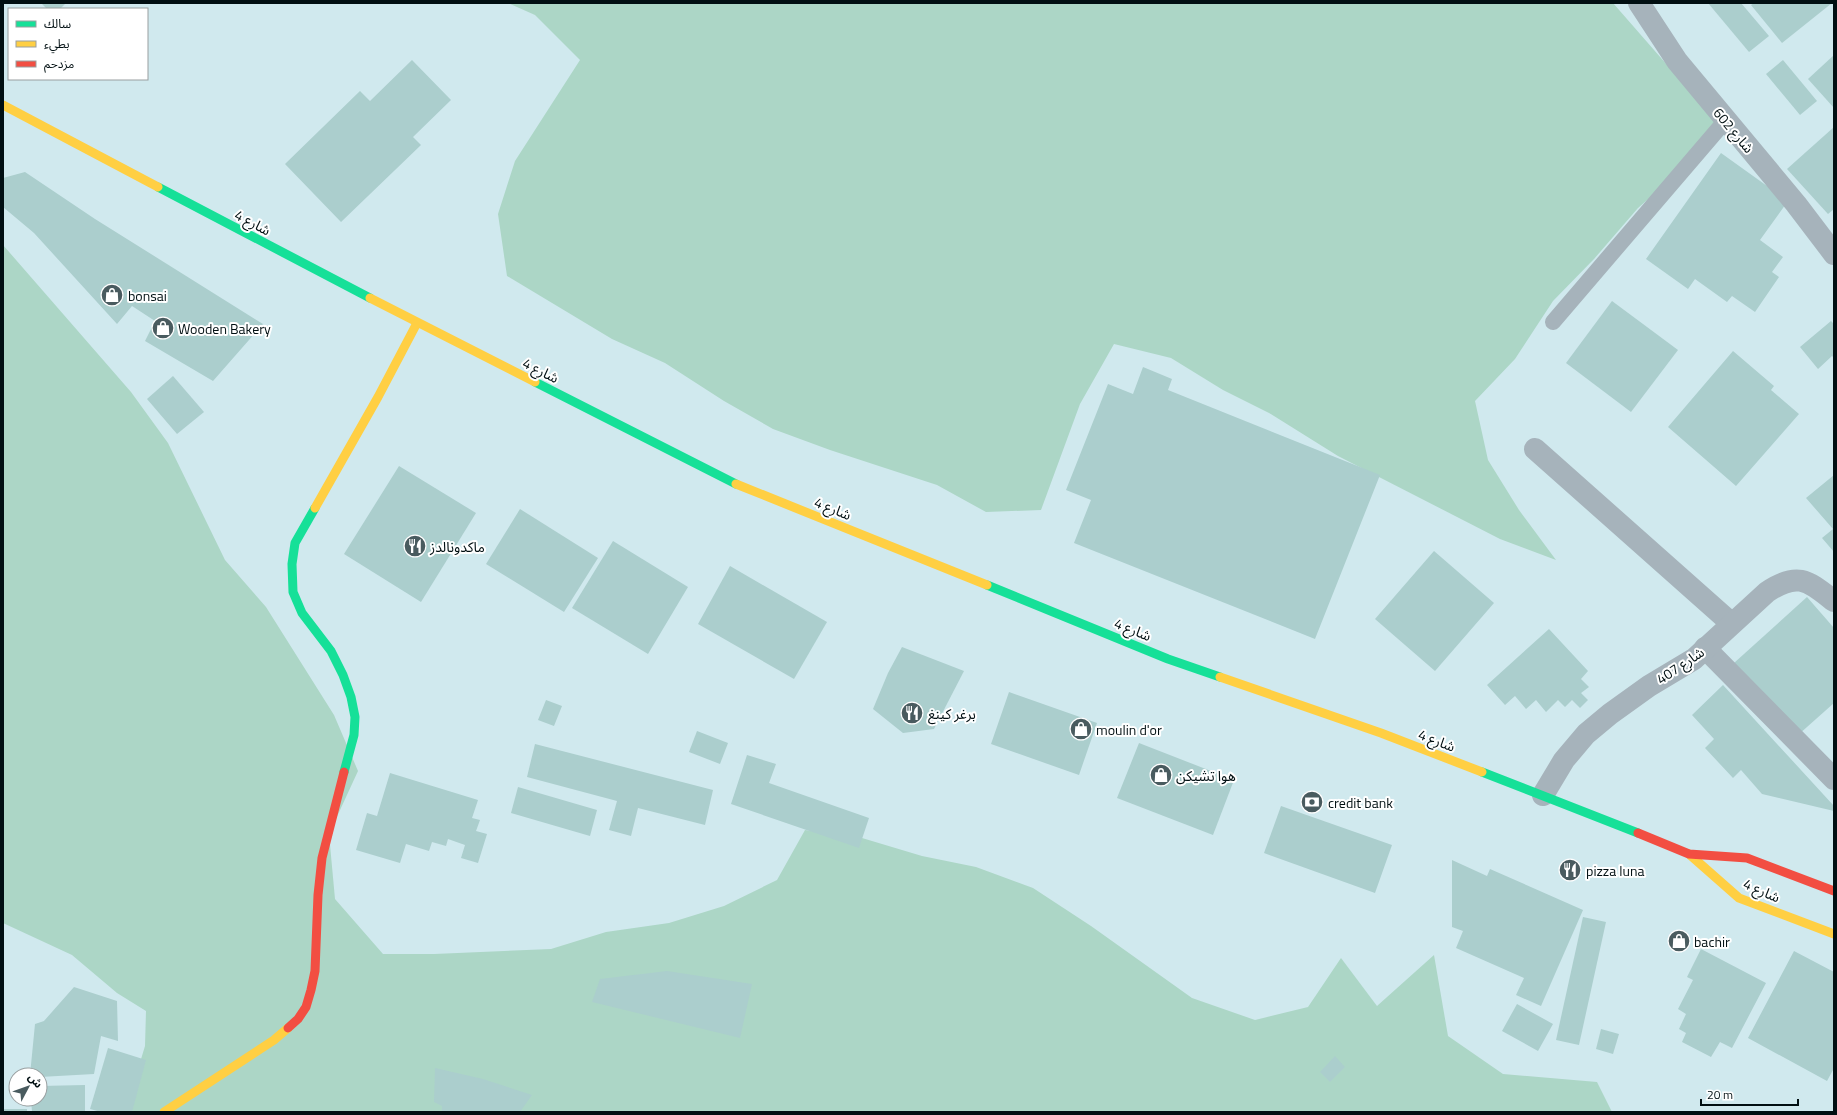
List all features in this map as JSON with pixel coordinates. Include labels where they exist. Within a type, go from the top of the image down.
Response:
[{"type":"main road","name":"شارع 4","points":[[3,105],[417,323],[735,483],[1168,658],[1380,733],[1543,795],[1689,854],[1747,858],[1834,891]]},
{"type":"main road","points":[[164,1112],[274,1040],[298,1019],[306,1007],[315,971],[318,894],[322,858],[334,807],[354,735],[355,716],[351,696],[343,675],[330,651],[302,613],[292,592],[292,564],[295,543],[378,397],[417,323]]},
{"type":"main road","name":"شارع 4","points":[[1689,854],[1739,898],[1834,934]]},
{"type":"street","name":"شارع 602","points":[[1639,3],[1677,61],[1834,254]]},
{"type":"street","points":[[1535,449],[1731,623]]},
{"type":"street","name":"شارع 407","points":[[1543,795],[1564,760],[1586,734],[1610,714],[1649,686],[1675,672],[1705,648],[1731,623],[1780,582],[1802,580],[1812,585],[1834,601]]},
{"type":"street","points":[[1705,648],[1834,779]]},
{"type":"lane","points":[[1553,322],[1726,120]]},
{"type":"green space","points":[[508,3],[1613,3],[1716,121],[1685,167],[1638,208],[1594,259],[1553,301],[1515,359],[1475,401],[1488,460],[1519,510],[1556,560],[1500,539],[1338,456],[1269,413],[1223,390],[1171,358],[1114,344],[1080,404],[1041,510],[986,512],[937,485],[830,450],[773,429],[724,401],[665,363],[612,339],[507,276],[498,214],[515,161],[580,60],[535,15]]},
{"type":"green space","points":[[3,245],[131,392],[168,443],[225,560],[266,607],[334,715],[358,771],[329,834],[335,899],[383,954],[434,954],[551,949],[606,932],[669,923],[724,906],[777,880],[805,830],[862,838],[922,856],[976,867],[1033,888],[1091,926],[1192,998],[1255,1020],[1308,1007],[1341,958],[1377,1006],[1434,955],[1448,1036],[1503,1074],[1597,1082],[1612,1112],[125,1112],[145,1046],[146,1011],[117,993],[72,955],[3,923]]},
{"type":"building","points":[[41,3],[66,3],[61,8],[46,8]]},
{"type":"building","points":[[1708,3],[1741,3],[1769,36],[1749,52]]},
{"type":"building","points":[[1754,3],[1832,3],[1782,43],[1751,5]]},
{"type":"building","points":[[1834,55],[1834,108],[1808,79]]},
{"type":"building","points":[[412,60],[451,100],[413,137],[421,145],[341,222],[285,164],[360,91],[370,101]]},
{"type":"building","points":[[1783,60],[1817,101],[1800,115],[1766,74]]},
{"type":"building","points":[[1834,127],[1834,209],[1828,214],[1787,169]]},
{"type":"building","points":[[1721,153],[1788,201],[1760,240],[1783,257],[1772,272],[1779,277],[1755,312],[1732,296],[1727,302],[1695,279],[1688,289],[1646,259]]},
{"type":"building","points":[[25,172],[95,219],[263,324],[213,381],[145,341],[155,321],[132,306],[117,324],[34,233],[3,207],[3,178]]},
{"type":"building","points":[[1612,301],[1678,350],[1631,412],[1566,363]]},
{"type":"building","points":[[1831,321],[1834,324],[1834,358],[1832,356],[1818,369],[1800,347]]},
{"type":"building","points":[[1733,351],[1774,386],[1771,390],[1799,414],[1736,486],[1668,427]]},
{"type":"building","points":[[1143,367],[1172,379],[1168,390],[1380,475],[1315,639],[1074,543],[1091,500],[1066,490],[1108,384],[1133,394]]},
{"type":"building","points":[[173,376],[204,412],[177,434],[147,399]]},
{"type":"building","points":[[399,466],[476,513],[421,602],[344,554]]},
{"type":"building","points":[[1834,475],[1834,552],[1822,538],[1833,529],[1806,498]]},
{"type":"building","points":[[520,509],[598,558],[564,612],[486,564]]},
{"type":"building","points":[[613,541],[688,587],[648,654],[572,608]]},
{"type":"building","points":[[1434,551],[1494,603],[1435,671],[1375,619]]},
{"type":"building","points":[[730,566],[827,622],[794,679],[698,624]]},
{"type":"building","points":[[1807,597],[1834,628],[1834,703],[1798,735],[1734,663]]},
{"type":"building","points":[[1549,629],[1588,671],[1581,679],[1589,687],[1581,693],[1588,700],[1580,708],[1572,700],[1565,707],[1558,700],[1546,712],[1536,700],[1526,709],[1515,696],[1505,705],[1487,685]]},
{"type":"building","points":[[902,647],[964,671],[934,729],[903,733],[873,709],[888,673]]},
{"type":"building","points":[[1723,685],[1834,806],[1834,811],[1762,794],[1741,770],[1733,778],[1705,748],[1714,739],[1692,715]]},
{"type":"building","points":[[1009,692],[1097,723],[1079,775],[991,744]]},
{"type":"building","points":[[546,700],[562,706],[554,726],[538,720]]},
{"type":"building","points":[[697,731],[728,743],[720,764],[689,752]]},
{"type":"building","points":[[1139,743],[1234,780],[1213,835],[1117,798]]},
{"type":"building","points":[[535,744],[713,790],[705,825],[638,808],[631,836],[609,830],[617,801],[527,777]]},
{"type":"building","points":[[747,755],[776,764],[769,783],[869,818],[859,848],[731,804]]},
{"type":"building","points":[[390,773],[478,800],[472,818],[480,820],[476,831],[487,834],[478,863],[461,858],[465,845],[448,839],[446,846],[432,842],[429,851],[406,844],[400,863],[356,850],[367,813],[377,816]]},
{"type":"building","points":[[518,787],[597,810],[590,836],[511,813]]},
{"type":"building","points":[[1281,806],[1392,845],[1375,893],[1264,853]]},
{"type":"building","points":[[1452,860],[1487,876],[1490,869],[1583,910],[1541,1006],[1516,995],[1524,978],[1456,948],[1463,931],[1452,927]]},
{"type":"building","points":[[1583,917],[1606,922],[1579,1045],[1556,1040]]},
{"type":"building","points":[[1701,949],[1766,983],[1732,1048],[1720,1042],[1711,1057],[1682,1042],[1686,1033],[1679,1029],[1686,1014],[1678,1009],[1693,980],[1687,977]]},
{"type":"building","points":[[1794,951],[1834,972],[1834,1071],[1833,1070],[1827,1081],[1748,1038]]},
{"type":"building","points":[[667,971],[752,984],[740,1038],[592,1002],[600,979]]},
{"type":"building","points":[[74,987],[117,1001],[118,1041],[101,1036],[94,1074],[48,1077],[48,1067],[31,1067],[35,1024],[44,1021]]},
{"type":"building","points":[[1517,1004],[1553,1024],[1538,1051],[1502,1031]]},
{"type":"building","points":[[1601,1029],[1619,1034],[1613,1054],[1596,1049]]},
{"type":"building","points":[[108,1048],[146,1060],[132,1112],[101,1112],[90,1109]]},
{"type":"building","points":[[1335,1056],[1345,1067],[1330,1082],[1320,1072]]},
{"type":"building","points":[[435,1068],[483,1079],[532,1095],[520,1112],[442,1112],[442,1106],[434,1102]]},
{"type":"building","points":[[85,1085],[85,1112],[32,1112],[32,1107],[48,1107],[48,1086]]},
{"type":"building","points":[[3,1109],[27,1109],[27,1112],[3,1112]]},
{"type":"traffic: fast","points":[[158,187],[370,298]]},
{"type":"traffic: fast","points":[[535,382],[736,484]]},
{"type":"traffic: fast","points":[[315,508],[295,543],[292,564],[293,592],[302,613],[331,651],[343,675],[351,697],[355,717],[354,735],[344,772]]},
{"type":"traffic: fast","points":[[987,585],[1168,659],[1220,677]]},
{"type":"traffic: fast","points":[[1482,772],[1638,833]]},
{"type":"traffic: slow","points":[[3,105],[158,187]]},
{"type":"traffic: slow","points":[[370,298],[535,382]]},
{"type":"traffic: slow","points":[[315,508],[378,397],[417,323]]},
{"type":"traffic: slow","points":[[736,484],[987,585]]},
{"type":"traffic: slow","points":[[1220,677],[1381,733],[1482,772]]},
{"type":"traffic: slow","points":[[1689,854],[1739,898],[1834,934]]},
{"type":"traffic: slow","points":[[164,1112],[274,1040],[288,1028]]},
{"type":"traffic: jam","points":[[288,1028],[298,1019],[306,1007],[311,990],[315,971],[318,895],[322,858],[344,772]]},
{"type":"traffic: jam","points":[[1638,833],[1689,854],[1747,858],[1834,891]]},
{"type":"place","name":"bonsai","points":[[112,295]]},
{"type":"place","name":"Wooden Bakery","points":[[163,328]]},
{"type":"place","name":"ماكدونالدز","points":[[415,546]]},
{"type":"place","name":"برغر كينغ","points":[[912,713]]},
{"type":"place","name":"moulin d'or","points":[[1081,729]]},
{"type":"place","name":"هوا تشيكن","points":[[1161,775]]},
{"type":"place","name":"credit bank","points":[[1312,802]]},
{"type":"place","name":"pizza luna","points":[[1570,870]]},
{"type":"place","name":"bachir","points":[[1679,941]]}]
